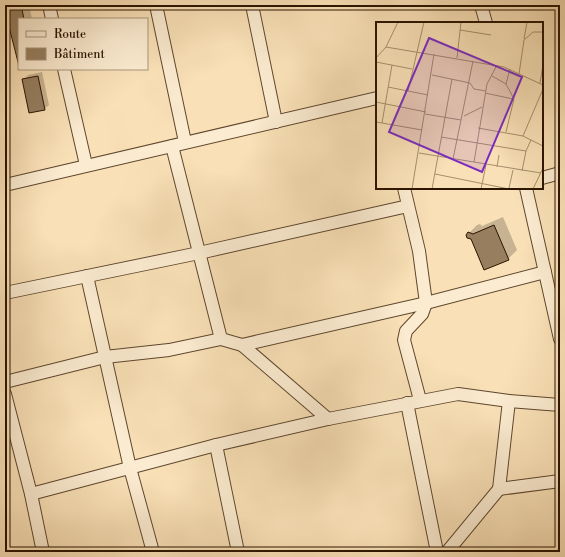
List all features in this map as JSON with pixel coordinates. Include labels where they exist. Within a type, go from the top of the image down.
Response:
[{"type":"street","points":[[49,5],[52,18]]},
{"type":"street","points":[[156,5],[185,142]]},
{"type":"street","points":[[481,5],[486,22]]},
{"type":"street","points":[[254,6],[276,122]]},
{"type":"street","points":[[64,70],[86,165]]},
{"type":"street","points":[[5,185],[376,98]]},
{"type":"street","points":[[172,146],[221,339]]},
{"type":"street","points":[[543,178],[560,173]]},
{"type":"street","points":[[404,189],[419,251],[426,303],[422,314],[406,331],[404,340],[420,400]]},
{"type":"street","points":[[526,189],[560,339]]},
{"type":"street","points":[[5,293],[199,253],[408,206]]},
{"type":"street","points":[[242,345],[426,303],[545,272]]},
{"type":"street","points":[[87,276],[130,468],[153,552]]},
{"type":"street","points":[[5,382],[105,357],[169,350],[221,339],[242,345],[328,419]]},
{"type":"street","points":[[5,394],[32,494],[43,552]]},
{"type":"street","points":[[32,494],[216,445],[328,419],[420,400],[458,394],[560,406]]},
{"type":"street","points":[[447,552],[499,489],[509,401]]},
{"type":"street","points":[[407,403],[437,552]]},
{"type":"street","points":[[216,445],[238,552]]},
{"type":"street","points":[[499,489],[560,480]]},
{"type":"building","points":[[5,5],[21,5],[24,18],[18,18],[18,62],[5,11]]},
{"type":"building","points":[[38,76],[45,110],[29,113],[22,79]]},
{"type":"building","points":[[494,225],[509,260],[484,270],[471,239],[467,238],[466,235],[468,232],[473,234]]}]
